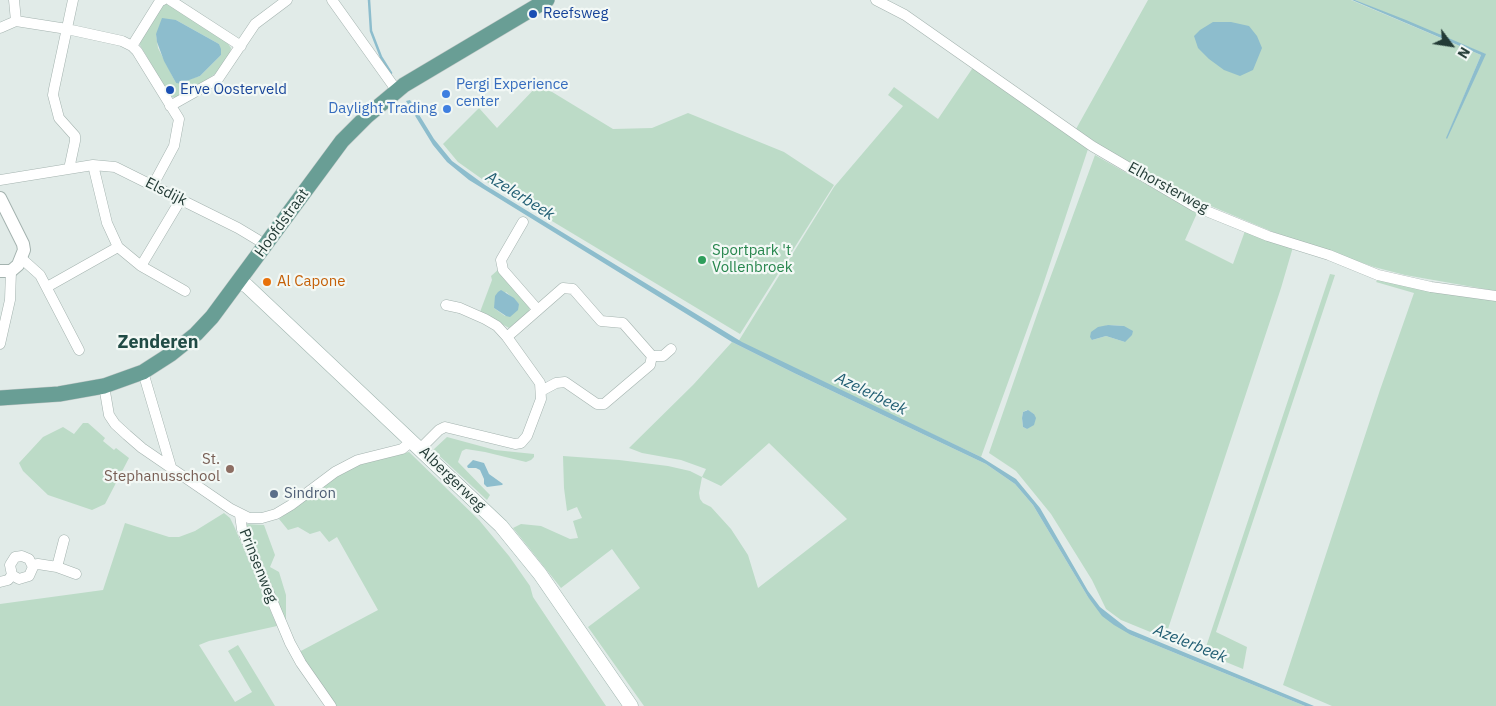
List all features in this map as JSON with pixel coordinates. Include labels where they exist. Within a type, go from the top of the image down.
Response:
[{"type":"main road","name":"Hoofdstraat","points":[[0,398],[59,394],[104,386],[143,372],[171,354],[196,334],[212,317],[342,141],[367,116],[397,92],[443,61],[547,0]]},
{"type":"main road","name":"Albergerweg","points":[[240,281],[501,526],[523,552],[631,706]]},
{"type":"street","points":[[14,0],[16,21]]},
{"type":"street","points":[[69,169],[75,141],[74,136],[59,118],[54,95],[55,76],[73,0]]},
{"type":"street","points":[[132,46],[160,1],[163,0]]},
{"type":"street","points":[[170,0],[241,46]]},
{"type":"street","points":[[170,106],[218,79],[255,24],[287,0]]},
{"type":"street","points":[[332,0],[397,92]]},
{"type":"street","name":"Elhorsterweg","points":[[876,0],[905,15],[1092,146],[1194,206],[1268,236],[1329,255],[1378,275],[1431,287],[1496,296]]},
{"type":"street","points":[[0,28],[16,21],[67,29],[122,41],[137,51],[179,119],[174,146],[153,185]]},
{"type":"street","points":[[92,165],[107,223],[118,247],[142,266],[185,291]]},
{"type":"street","name":"Elsdijk","points":[[0,180],[92,165],[115,167],[238,228],[258,240]]},
{"type":"street","points":[[0,198],[23,244],[24,250],[18,265],[5,271],[10,300],[0,344]]},
{"type":"street","points":[[142,266],[181,199]]},
{"type":"street","points":[[523,222],[501,260],[502,270],[538,310]]},
{"type":"street","points":[[47,286],[118,247]]},
{"type":"street","points":[[21,258],[40,275],[47,286],[79,350]]},
{"type":"street","points":[[507,337],[563,288],[573,289],[601,322],[623,323],[652,356],[663,356],[671,349]]},
{"type":"street","points":[[446,305],[460,308],[496,326],[507,337],[540,383],[541,391],[556,383],[565,382],[597,404],[604,404],[650,365],[652,356]]},
{"type":"street","points":[[143,372],[171,467]]},
{"type":"street","points":[[104,386],[109,415],[115,424],[142,448],[240,515]]},
{"type":"street","name":"Prinsenweg","points":[[331,706],[290,644],[242,529],[240,515],[253,519],[276,514],[335,472],[358,460],[416,445],[438,430],[445,428],[515,444],[521,443],[527,436],[539,404],[541,391]]},
{"type":"street","points":[[56,567],[64,540]]},
{"type":"street","points":[[15,557],[26,557],[32,565],[32,571],[25,578],[19,579],[12,575],[10,565],[15,557]]},
{"type":"street","points":[[32,565],[56,567],[76,574]]},
{"type":"street","points":[[0,582],[8,580],[12,575]]},
{"type":"green space","points":[[1148,0],[1351,0],[1481,55],[1446,139],[1485,54],[1355,0],[1496,0],[1496,291],[1405,275],[1374,267],[1273,232],[1194,199],[1155,180],[1076,129]]},
{"type":"green space","points":[[166,3],[172,5],[227,42],[231,48],[230,53],[218,72],[179,98],[172,97],[167,91],[140,45],[140,39],[159,9]],"holes":[[[176,20],[219,44],[221,55],[200,76],[176,83],[158,48],[156,34]]]},
{"type":"green space","points":[[974,66],[1088,149],[1040,294],[981,457],[738,342],[834,187],[903,106],[888,95],[894,87],[938,119]]},
{"type":"green space","name":"Sportpark 't Vollenbroek","points":[[539,84],[613,129],[652,128],[688,113],[784,152],[834,185],[740,334],[482,179],[458,162],[443,144],[479,108],[497,128]]},
{"type":"green space","points":[[1095,155],[1174,200],[1198,211],[1185,240],[1233,264],[1245,231],[1293,247],[1165,638],[1121,620],[1106,609],[1092,580],[1051,514],[1016,471],[989,453]],"holes":[[[1108,325],[1124,326],[1125,342],[1106,336],[1092,340],[1093,332]],[[1027,410],[1034,414],[1027,429],[1023,427],[1022,418],[1023,412]]]},
{"type":"green space","points":[[499,269],[529,306],[530,313],[509,328],[480,312],[492,280],[491,276]],"holes":[[[506,292],[519,304],[505,316],[494,308]]]},
{"type":"green space","points":[[1330,274],[1335,275],[1216,632],[1247,647],[1243,669],[1204,653]]},
{"type":"green space","points":[[1380,277],[1496,301],[1496,706],[1332,706],[1283,685],[1380,390],[1414,293],[1376,282]]},
{"type":"green space","points":[[732,342],[986,464],[1015,484],[1033,505],[1088,597],[1131,635],[1305,706],[644,706],[588,627],[640,588],[612,549],[561,588],[513,528],[521,524],[541,526],[570,539],[578,538],[573,521],[582,518],[577,507],[567,511],[563,456],[668,466],[690,471],[702,477],[706,469],[681,460],[642,453],[629,448],[693,385]],"holes":[[[769,443],[847,519],[758,588],[748,555],[731,529],[711,507],[700,499],[699,493],[702,477],[721,486]]]},
{"type":"green space","points":[[83,423],[88,423],[105,438],[103,441],[114,450],[116,448],[129,458],[105,504],[92,510],[48,495],[23,471],[19,463],[43,437],[63,427],[74,434]]},
{"type":"green space","points":[[447,437],[495,450],[534,454],[534,457],[526,462],[485,452],[466,449],[462,451],[458,462],[490,495],[487,500],[433,450]]},
{"type":"green space","points":[[409,452],[479,520],[509,556],[530,586],[533,597],[606,706],[335,706],[299,652],[378,610],[337,537],[329,542],[320,531],[310,534],[298,527],[288,530],[279,519],[338,475],[351,468],[370,461]]},
{"type":"green space","points":[[224,513],[230,518],[234,526],[277,626],[209,641],[199,645],[235,702],[252,692],[228,651],[238,645],[275,706],[0,706],[0,604],[103,590],[125,523],[169,537],[179,537],[195,531]]},
{"type":"green space","points":[[245,524],[264,525],[275,555],[270,567],[279,572],[286,595],[286,624]]},
{"type":"water","points":[[1352,0],[1406,20],[1486,54],[1447,139],[1481,55]]},
{"type":"water","points":[[162,18],[176,20],[219,44],[221,55],[200,76],[182,84],[176,83],[164,61],[157,42],[156,34]]},
{"type":"water","points":[[1213,22],[1231,22],[1249,26],[1257,36],[1262,48],[1253,70],[1240,76],[1224,70],[1198,48],[1194,36]]},
{"type":"water","points":[[410,100],[434,139],[452,161],[485,185],[742,342],[981,457],[1016,479],[1040,508],[1088,591],[1100,607],[1128,629],[1314,706],[1305,706],[1131,635],[1114,625],[1102,616],[1088,597],[1033,505],[1015,484],[986,464],[732,342],[469,180],[447,162],[433,145],[406,101]]},
{"type":"water","points":[[501,290],[514,298],[519,304],[518,310],[510,317],[494,308],[495,296]]},
{"type":"water","points":[[1108,325],[1124,326],[1133,331],[1132,335],[1125,342],[1106,336],[1092,340],[1090,337],[1091,332],[1098,327]]},
{"type":"water","points":[[1028,410],[1036,418],[1034,425],[1027,429],[1023,427],[1022,418],[1023,412]]},
{"type":"water","points":[[473,460],[484,463],[489,474],[503,484],[487,487],[484,484],[480,470],[468,468],[467,466]]},
{"type":"waterway","name":"Azelerbeek","points":[[369,0],[371,31],[381,57],[391,73]]},
{"type":"place","name":"Reefsweg","points":[[533,14]]},
{"type":"place","name":"Erve Oosterveld","points":[[170,90]]},
{"type":"place","name":"Pergi Experience center","points":[[446,94]]},
{"type":"place","name":"Daylight Trading","points":[[447,109]]},
{"type":"place","name":"Sportpark 't Vollenbroek","points":[[702,260]]},
{"type":"place","name":"Al Capone","points":[[267,282]]},
{"type":"place","name":"St. Stephanusschool","points":[[230,469]]},
{"type":"place","name":"Sindron","points":[[274,494]]},
{"type":"district","name":"Zenderen","points":[[158,343]]}]
